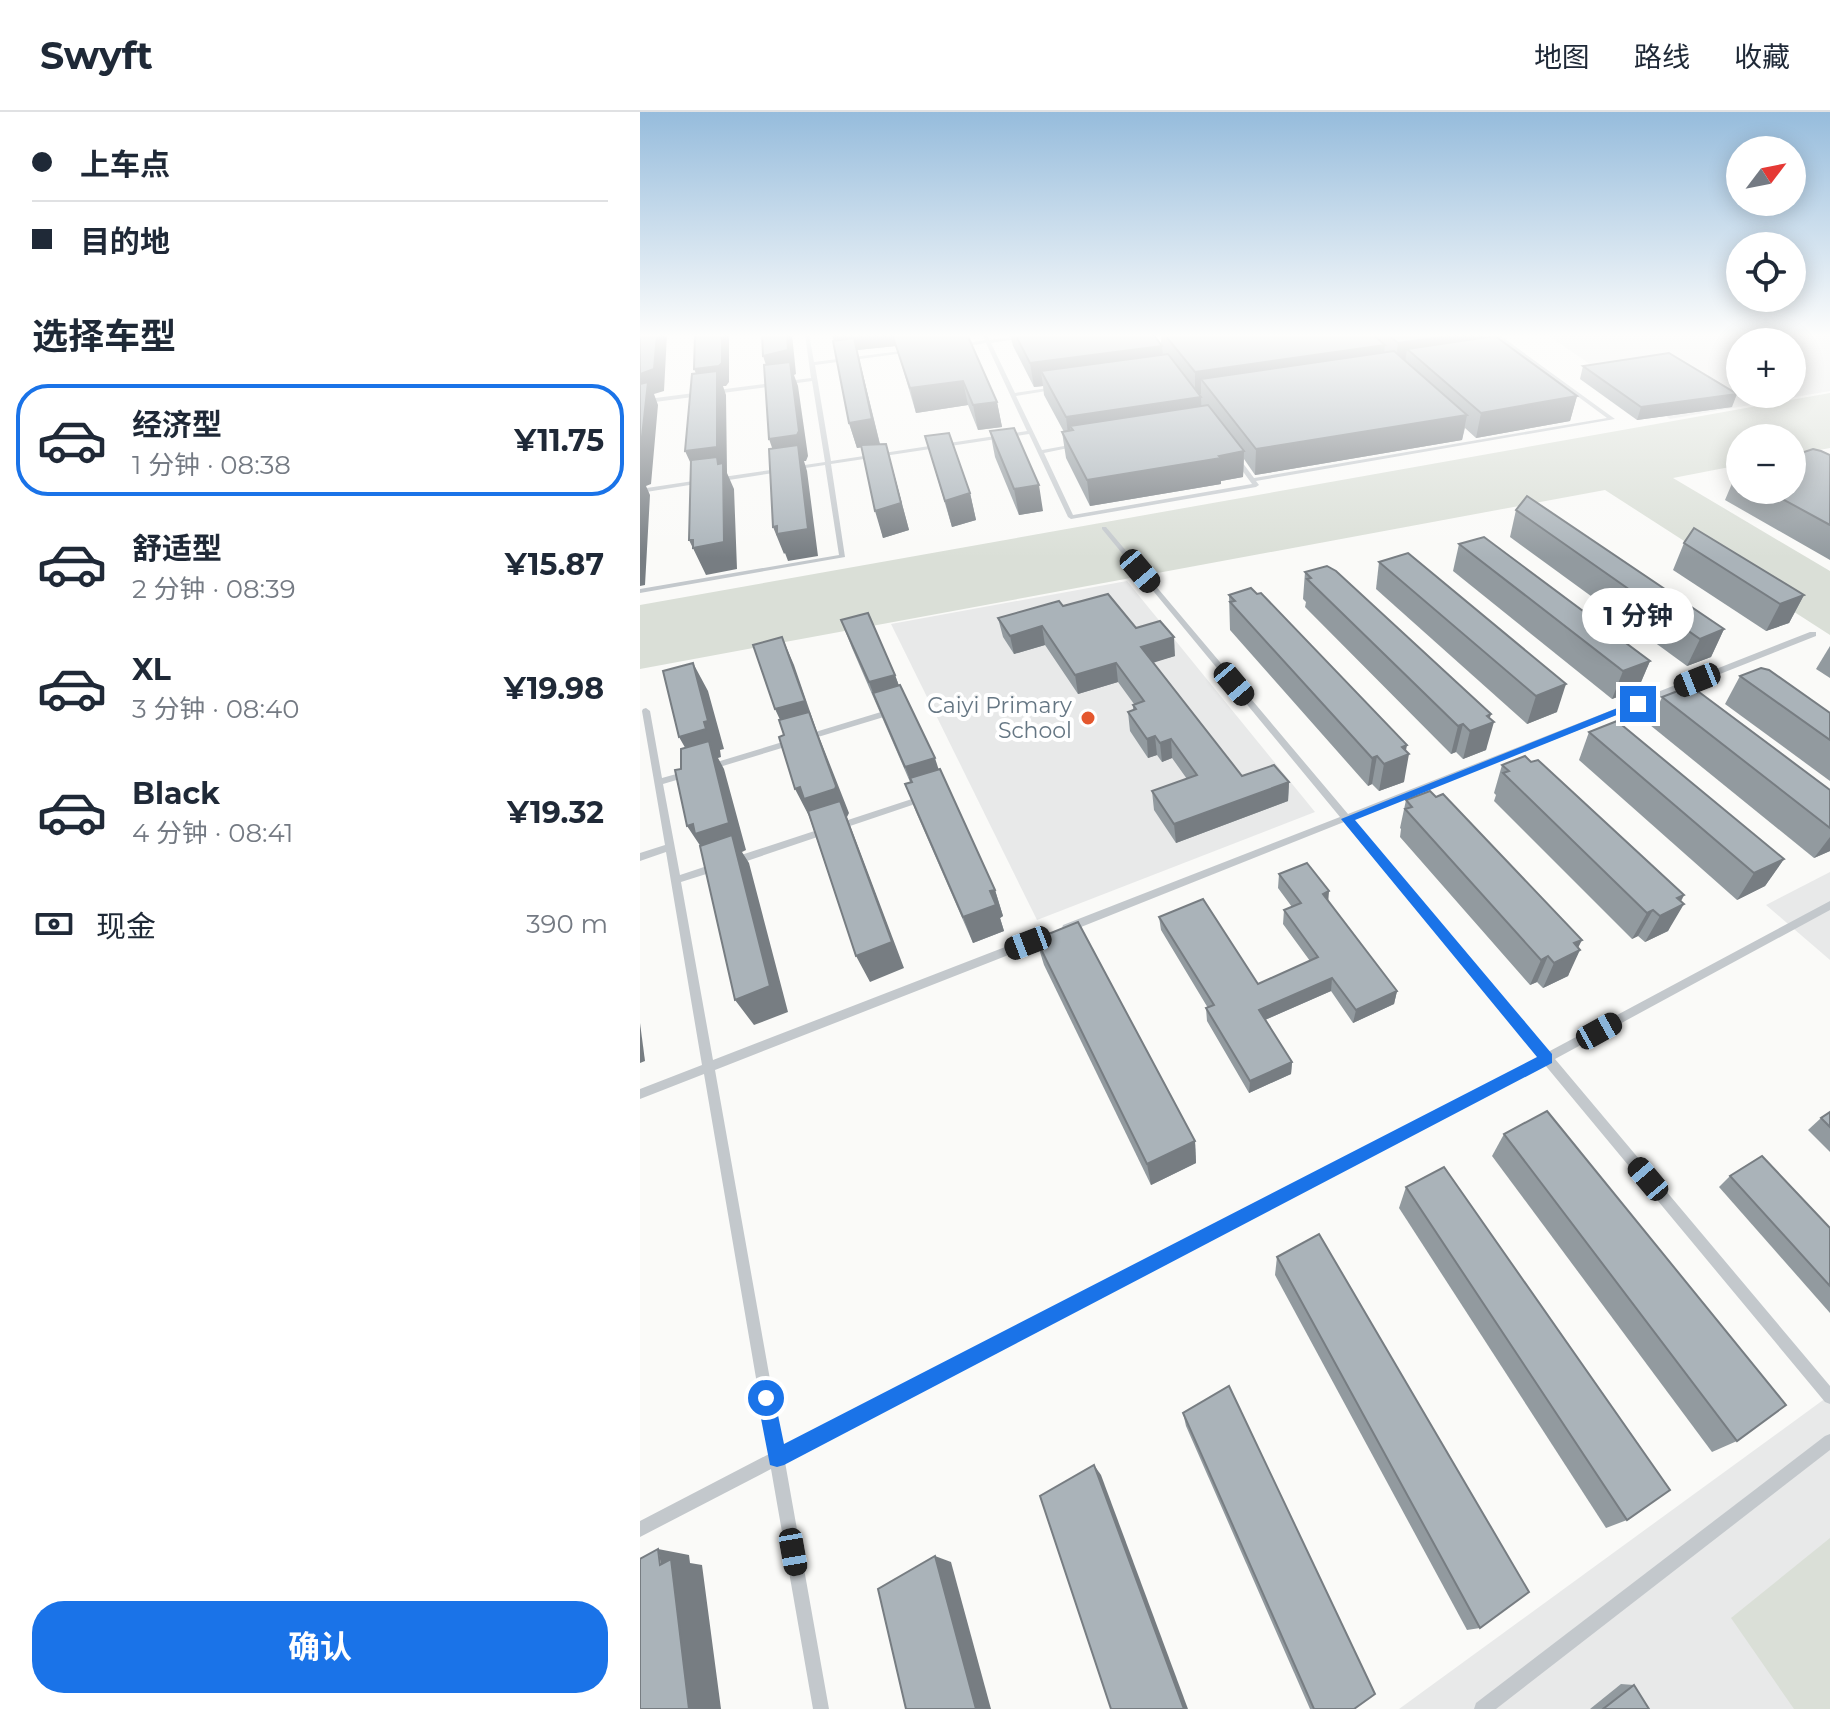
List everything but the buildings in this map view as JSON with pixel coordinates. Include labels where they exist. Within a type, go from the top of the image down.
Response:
[{"type":"lane","points":[[640,591],[843,556],[819,409]]},
{"type":"lane","points":[[1020,409],[1071,517],[1256,485],[1228,447]]},
{"type":"lane","points":[[1253,480],[1612,419],[1598,409]]},
{"type":"lane","points":[[640,491],[1031,432]]},
{"type":"lane","points":[[1463,432],[1474,443]]},
{"type":"lane","points":[[1040,452],[1087,444]]},
{"type":"lane","points":[[1104,528],[1830,1397]]},
{"type":"lane","points":[[640,1094],[1813,634]]},
{"type":"lane","points":[[659,782],[910,707]]},
{"type":"lane","points":[[646,711],[821,1709]]},
{"type":"lane","points":[[676,880],[931,796]]},
{"type":"lane","points":[[640,857],[670,847]]},
{"type":"lane","points":[[640,1529],[1547,1058],[1830,905]]},
{"type":"lane","points":[[1482,1709],[1830,1441]]},
{"type":"shaded area","points":[[1655,409],[1730,409],[1670,419]]},
{"type":"shaded area","points":[[1743,409],[1830,409],[1830,448],[1806,452],[1806,424],[1726,424],[1726,468],[1673,478],[1830,571],[1830,635],[1605,490],[640,669],[640,605]]},
{"type":"shaded area","name":"Caiyi Primary School","points":[[1127,581],[1315,812],[1037,920],[891,624]]},
{"type":"shaded area","points":[[1830,872],[1830,960],[1766,905]]},
{"type":"shaded area","points":[[1830,1395],[1830,1709],[1399,1709]]},
{"type":"shaded area","points":[[1830,1538],[1830,1709],[1794,1709],[1731,1618]]},
{"type":"place","name":"Caiyi Primary School","points":[[1088,718]]},
{"type":"route","points":[[766,1398],[777,1458],[1547,1058],[1347,819],[1638,704]]}]
